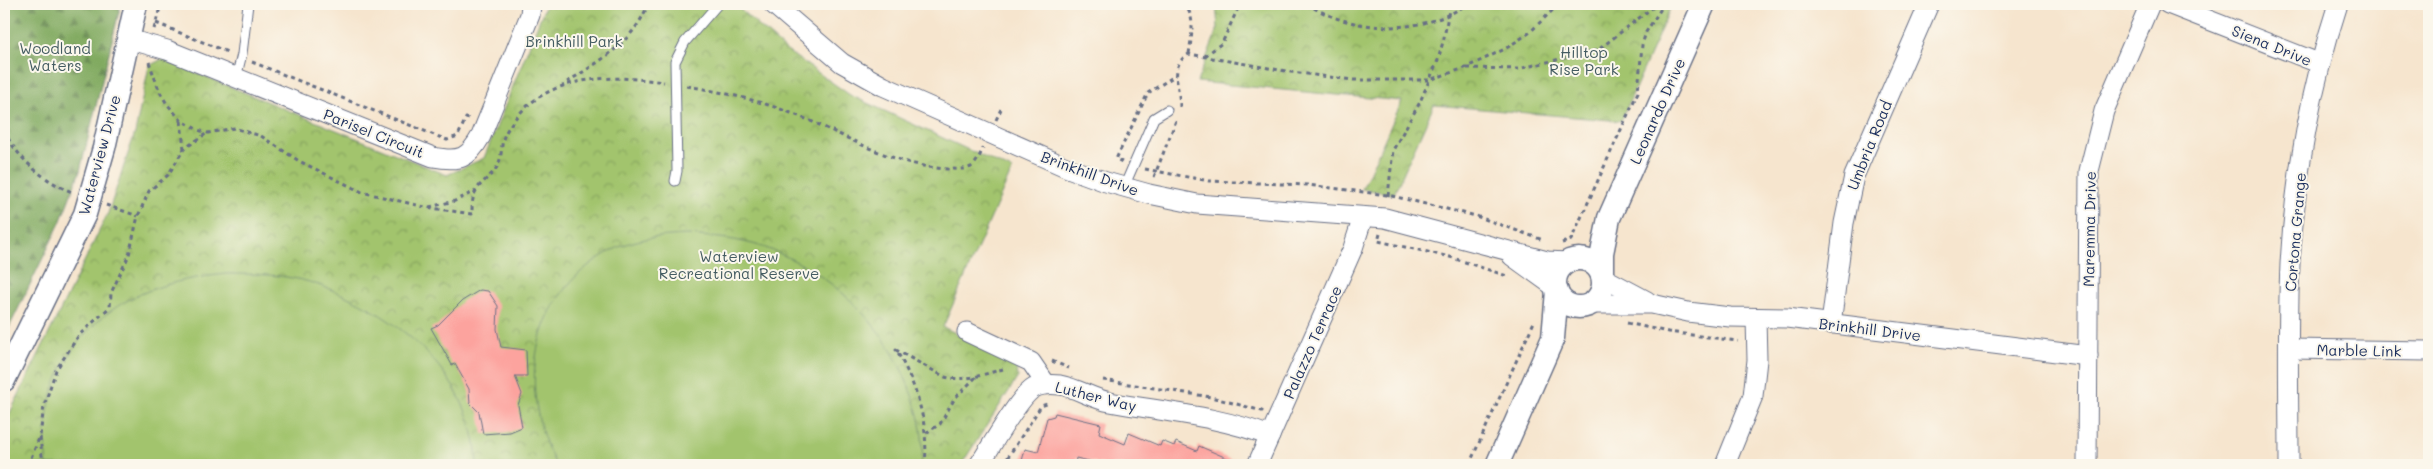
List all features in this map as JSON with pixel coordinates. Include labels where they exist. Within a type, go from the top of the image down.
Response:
[{"type":"street","name":"Waterview Drive","points":[[4,380],[85,214],[105,142],[136,4]]},
{"type":"street","name":"Parisel Circuit","points":[[128,39],[150,45],[236,78],[433,157],[456,159],[470,154],[486,124],[530,15],[532,4]]},
{"type":"street","name":"Brinkhill Drive","points":[[772,4],[842,63],[883,86],[1068,168],[1124,188],[1197,204],[1384,218],[1504,250],[1561,261]]},
{"type":"street","name":"Leonardo Drive","points":[[1602,276],[1602,253],[1609,218],[1704,4]]},
{"type":"street","name":"Umbria Road","points":[[1831,324],[1844,223],[1854,176],[1929,4]]},
{"type":"street","name":"Maremma Drive","points":[[2087,465],[2089,171],[2104,111],[2150,4]]},
{"type":"street","name":"Siena Drive","points":[[2168,4],[2321,64]]},
{"type":"street","name":"Cortona Grange","points":[[2289,465],[2290,265],[2295,214],[2302,158],[2321,64],[2338,4]]},
{"type":"street","name":"Palazzo Terrace","points":[[1257,465],[1262,433],[1354,248],[1363,217]]},
{"type":"street","name":"Leonardo Drive","points":[[1561,261],[1586,246],[1609,218]]},
{"type":"street","name":"Brinkhill Drive","points":[[1504,250],[1556,289]]},
{"type":"street","points":[[1496,465],[1553,338],[1557,273],[1561,261],[1585,259],[1598,268],[1602,276],[1601,292],[1553,338]]},
{"type":"street","name":"Brinkhill Drive","points":[[1602,276],[1652,304]]},
{"type":"street","points":[[1556,289],[1566,303],[1573,306],[1590,304]]},
{"type":"street","name":"Brinkhill Drive","points":[[1590,304],[1652,304],[1700,314],[1787,318],[2088,356]]},
{"type":"street","points":[[1726,465],[1753,396],[1757,360],[1756,318]]},
{"type":"street","name":"Luther Way","points":[[967,332],[1023,358],[1037,367],[1046,384],[1070,387],[1088,396],[1108,402],[1228,421],[1262,433]]},
{"type":"street","name":"Marble Link","points":[[2289,349],[2429,351]]},
{"type":"street","points":[[979,465],[1022,399],[1033,389],[1046,384]]},
{"type":"lane","points":[[236,78],[241,58],[248,4]]},
{"type":"lane","points":[[675,181],[677,171],[674,62],[684,42],[718,4]]},
{"type":"lane","points":[[1124,188],[1154,118],[1167,110]]},
{"type":"path","points":[[161,4],[150,45],[149,61],[158,90],[181,120],[208,133]]},
{"type":"path","points":[[425,207],[455,201],[476,191],[493,173],[499,163],[505,133],[529,105],[588,69],[632,34],[648,4]]},
{"type":"path","points":[[1183,4],[1190,10],[1191,17],[1188,54]]},
{"type":"path","points":[[1204,56],[1222,43],[1240,4]]},
{"type":"path","points":[[1307,4],[1335,18],[1356,24],[1381,27],[1407,26],[1449,14],[1467,4]]},
{"type":"path","points":[[1450,4],[1444,38],[1429,80],[1393,150],[1384,218],[1378,240],[1450,257],[1512,277]]},
{"type":"path","points":[[1149,194],[1179,112],[1180,97],[1176,75],[1177,66],[1182,57],[1188,54],[1343,79],[1381,82],[1429,80],[1465,68],[1505,49],[1529,33],[1559,4]]},
{"type":"path","points":[[1465,68],[1518,69],[1591,52],[1619,35],[1657,4],[1663,5],[1646,32],[1642,45],[1638,92],[1571,240],[1556,245],[1561,261]]},
{"type":"path","points":[[156,24],[447,140],[458,136],[466,118],[486,124],[505,133]]},
{"type":"path","points":[[4,57],[6,73],[4,98]]},
{"type":"path","points":[[1116,159],[1148,92],[1176,75]]},
{"type":"path","points":[[566,83],[631,78],[674,84],[764,104],[819,124],[890,158],[936,168],[969,168],[978,158],[1001,109]]},
{"type":"path","points":[[181,120],[184,149]]},
{"type":"path","points":[[43,465],[40,436],[44,406],[56,370],[79,335],[110,307],[110,293],[129,255],[143,201],[149,191],[173,169],[184,149],[208,133],[234,128],[261,136],[299,161],[362,192],[425,207],[472,214],[476,191]]},
{"type":"path","points":[[4,131],[28,163],[44,179],[69,191]]},
{"type":"path","points":[[1469,465],[1538,313]]},
{"type":"path","points":[[1622,322],[1668,332],[1738,340],[1739,345]]},
{"type":"path","points":[[925,465],[926,433],[916,391],[896,350],[944,377],[961,379],[1017,365],[1023,358],[1037,355],[1074,370]]},
{"type":"path","points":[[926,433],[940,424],[955,398],[977,376]]},
{"type":"path","points":[[1096,378],[1211,397],[1262,412]]},
{"type":"path","points":[[1003,465],[1041,406],[1055,402]]},
{"type":"path","points":[[1262,433],[1262,412],[1266,403]]},
{"type":"path","points":[[28,465],[40,436]]},
{"type":"green space","name":"Woodland Waters","points":[[4,4],[121,4],[80,171],[60,223],[4,338]]},
{"type":"green space","name":"Waterview Recreational Reserve","points":[[546,4],[734,4],[787,51],[850,95],[1012,170],[943,327],[1015,362],[1018,377],[961,465],[4,465],[4,425],[108,213],[135,133],[149,66],[162,59],[447,175],[484,158]]},
{"type":"green space","name":"Hilltop Rise Park","points":[[1216,4],[1672,4],[1621,121],[1434,105],[1394,194],[1362,189],[1402,101],[1197,82],[1218,28]]},
{"type":"green space","points":[[688,235],[735,240],[763,247],[810,269],[832,284],[851,301],[885,341],[909,387],[922,435],[921,465],[556,465],[544,436],[536,406],[534,375],[538,346],[547,318],[563,292],[584,269],[611,251],[639,240]]},
{"type":"green space","points":[[226,274],[256,274],[306,281],[337,292],[367,307],[396,326],[422,348],[444,373],[461,401],[472,432],[477,465],[47,465],[45,437],[48,410],[55,384],[66,360],[81,338],[100,319],[122,303],[148,291],[186,280]]},
{"type":"building","points":[[480,290],[488,291],[498,306],[497,329],[501,347],[526,350],[527,376],[515,376],[522,394],[518,405],[522,427],[510,432],[483,434],[479,412],[470,403],[469,389],[455,364],[452,365],[431,328],[438,325],[462,301]]},
{"type":"building","points":[[1055,413],[1101,424],[1099,433],[1125,444],[1129,433],[1160,446],[1162,441],[1174,446],[1176,442],[1197,451],[1199,446],[1243,465],[1106,465],[1076,458],[1075,465],[1021,465],[1025,449],[1038,452],[1047,418],[1054,416]]},
{"type":"park label","name":"Brinkhill Park","points":[[574,41]]}]
